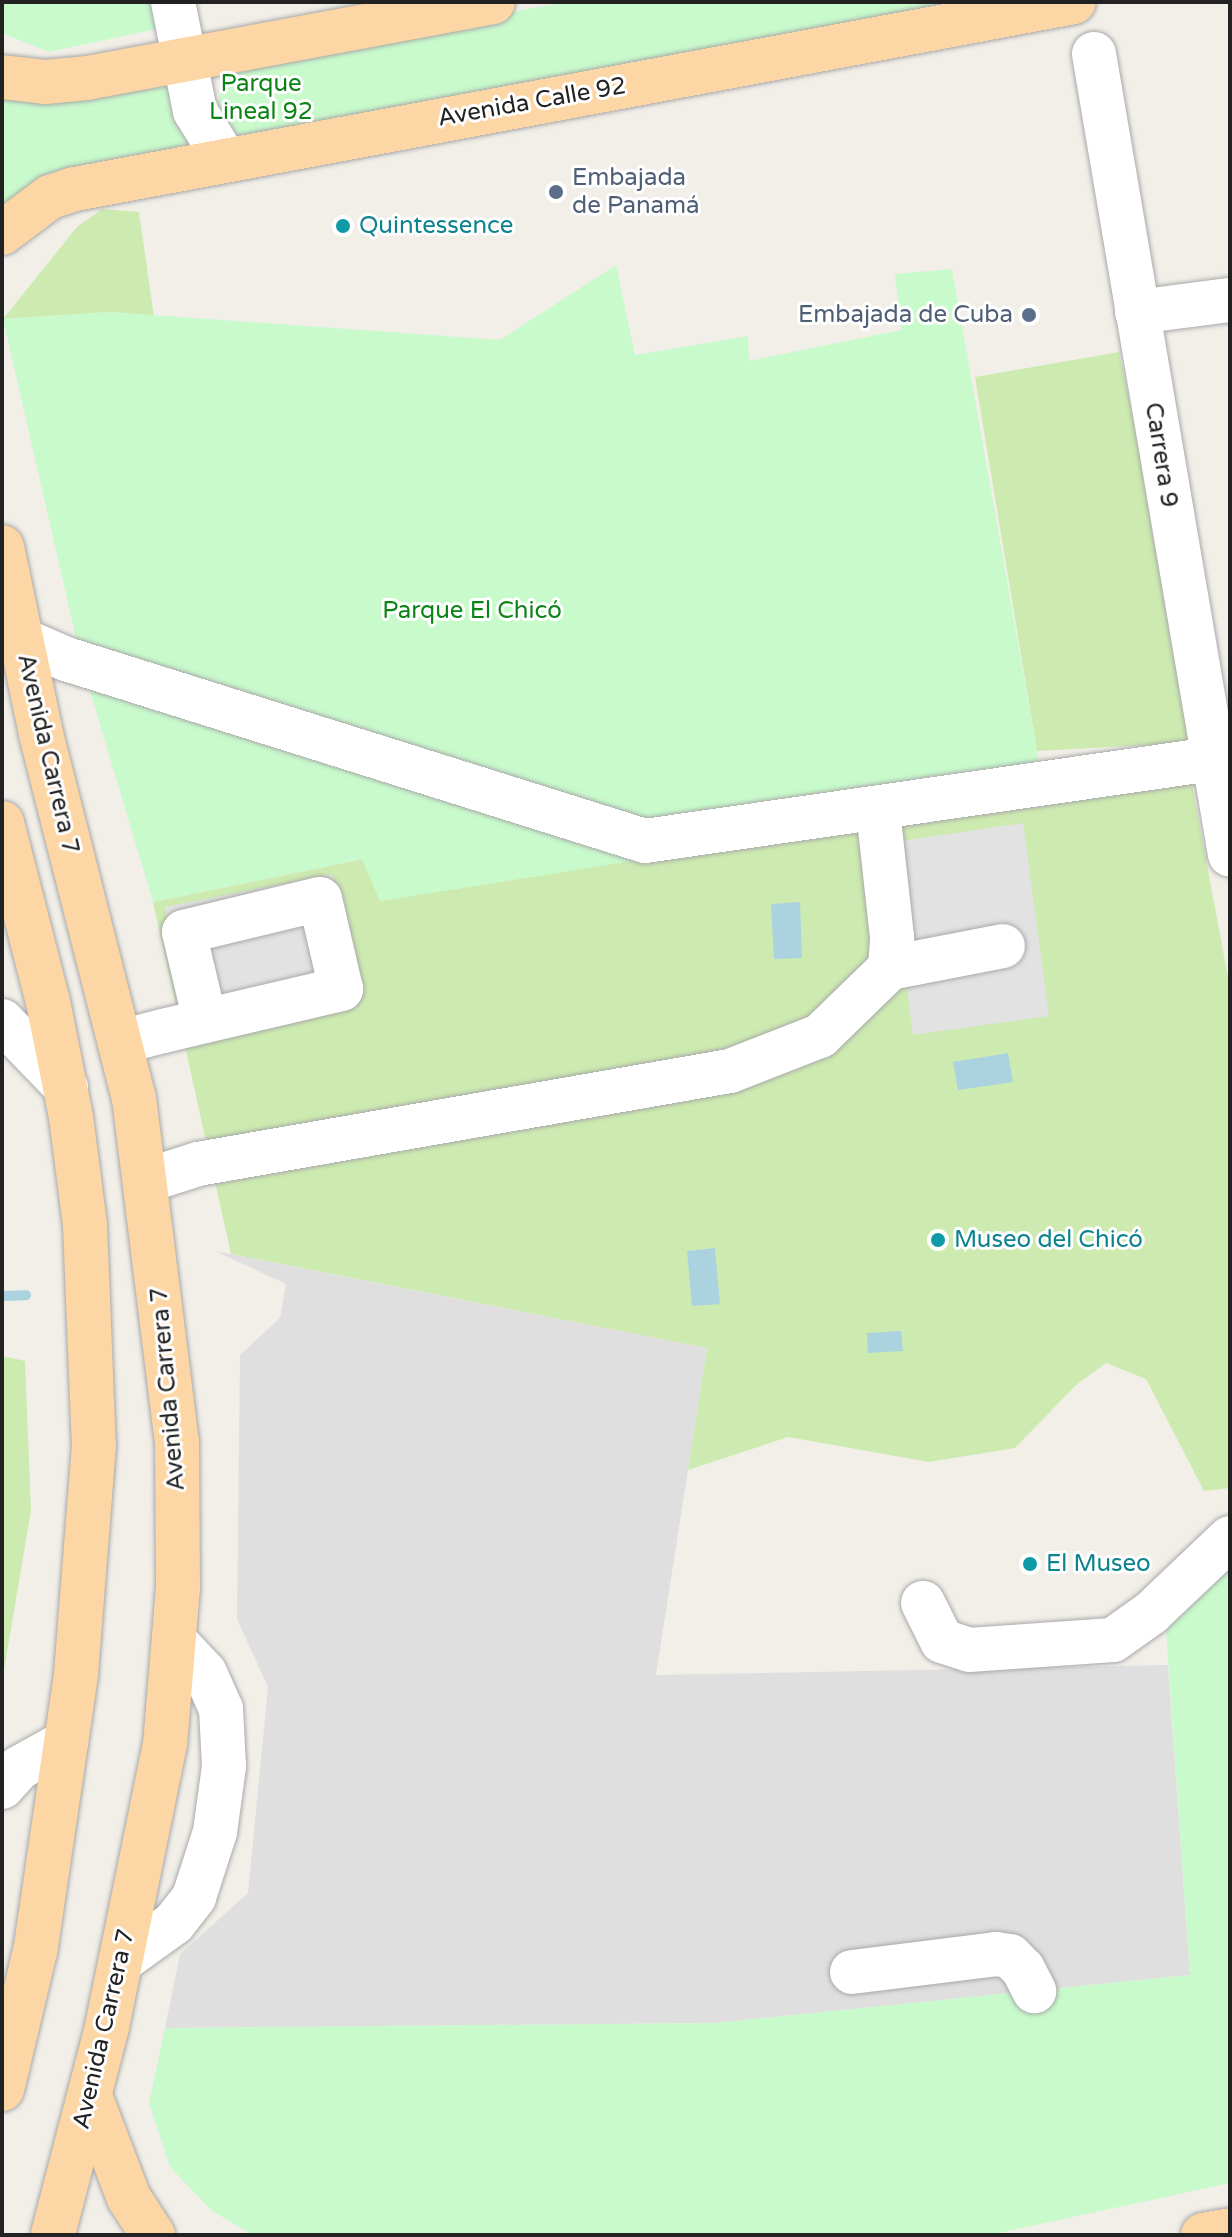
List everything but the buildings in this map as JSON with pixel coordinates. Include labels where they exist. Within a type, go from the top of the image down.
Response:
[{"type":"main road","points":[[2,77],[45,82],[184,60],[493,2]]},
{"type":"main road","name":"Avenida Calle 92","points":[[2,233],[50,197],[75,189],[224,158],[1074,2]]},
{"type":"main road","name":"Avenida Carrera 7","points":[[2,547],[64,828],[120,1042],[148,1180],[177,1441],[179,1541],[174,1640],[157,1795],[90,2096],[53,2235]]},
{"type":"main road","points":[[2,2089],[35,1951],[66,1742],[85,1592],[94,1445],[85,1225],[66,1087],[3,832]]},
{"type":"main road","points":[[90,2096],[129,2198],[153,2235]]},
{"type":"main road","points":[[1203,2235],[1230,2230]]},
{"type":"street","points":[[173,2],[195,111],[224,158]]},
{"type":"street","name":"Carrera 9","points":[[1094,54],[1230,855]]},
{"type":"street","points":[[1137,312],[1230,300]]},
{"type":"street","points":[[22,640],[74,662],[645,841],[878,811],[1212,759]]},
{"type":"street","points":[[878,811],[892,937],[890,968]]},
{"type":"street","points":[[148,1180],[198,1164],[730,1071],[820,1036],[890,968],[1003,946]]},
{"type":"street","points":[[2,1021],[66,1087]]},
{"type":"street","points":[[120,1042],[205,1021]]},
{"type":"street","points":[[923,1603],[942,1641],[969,1650],[1113,1640],[1151,1613],[1230,1538]]},
{"type":"street","points":[[121,1961],[174,1923],[194,1897],[215,1832],[224,1766],[221,1709],[205,1673],[174,1640]]},
{"type":"street","points":[[2,1787],[19,1768],[66,1742]]},
{"type":"street","points":[[852,1972],[996,1954],[1010,1956],[1023,1969],[1034,1991]]},
{"type":"shaded area","points":[[1023,823],[1049,1016],[913,1035],[888,843]]},
{"type":"shaded area","points":[[332,874],[358,1007],[190,1040],[165,907]]},
{"type":"shaded area","points":[[215,1251],[707,1348],[656,1675],[1168,1665],[1190,1975],[714,2023],[165,2028],[180,1954],[248,1893],[268,1687],[237,1619],[240,1355],[280,1318],[286,1284]]},
{"type":"green space","points":[[2,2],[156,2],[161,28],[49,52],[2,33]]},
{"type":"green space","name":"Parque Lineal 92","points":[[566,2],[980,2],[258,138],[237,134],[218,103],[229,65]]},
{"type":"green space","points":[[167,84],[173,119],[193,151],[2,217],[2,98],[53,104]]},
{"type":"green space","points":[[102,209],[139,212],[154,317],[111,312],[3,319],[77,227]]},
{"type":"green space","name":"Parque El Chicó","points":[[616,265],[635,355],[748,336],[749,361],[901,330],[895,274],[952,269],[1045,796],[380,901],[362,859],[153,902],[82,664],[3,319],[111,312],[500,340]]},
{"type":"green space","points":[[1119,352],[1202,742],[1037,751],[975,377]]},
{"type":"green space","points":[[1191,779],[1230,988],[1230,1488],[1204,1491],[1146,1379],[1106,1363],[1076,1385],[1015,1448],[929,1462],[788,1437],[688,1470],[707,1348],[231,1254],[153,902],[363,859],[380,901],[890,819]]},
{"type":"green space","points":[[2,1356],[25,1361],[31,1510],[2,1682]]},
{"type":"green space","points":[[1230,1566],[1230,2183],[989,2235],[253,2235],[212,2211],[170,2167],[149,2103],[165,2028],[714,2023],[1190,1975],[1166,1629]]},
{"type":"water","points":[[800,902],[802,958],[774,959],[771,904]]},
{"type":"water","points":[[1008,1053],[1013,1082],[958,1090],[953,1062]]},
{"type":"water","points":[[715,1248],[720,1304],[692,1306],[687,1251]]},
{"type":"water","points":[[901,1331],[903,1351],[868,1353],[867,1333]]},
{"type":"waterway","points":[[2,1296],[26,1295]]},
{"type":"place","name":"Embajada de Panamá","points":[[556,192]]},
{"type":"place","name":"Quintessence","points":[[343,226]]},
{"type":"place","name":"Embajada de Cuba","points":[[1029,315]]},
{"type":"place","name":"Museo del Chicó","points":[[938,1240]]},
{"type":"place","name":"El Museo","points":[[1030,1564]]}]
